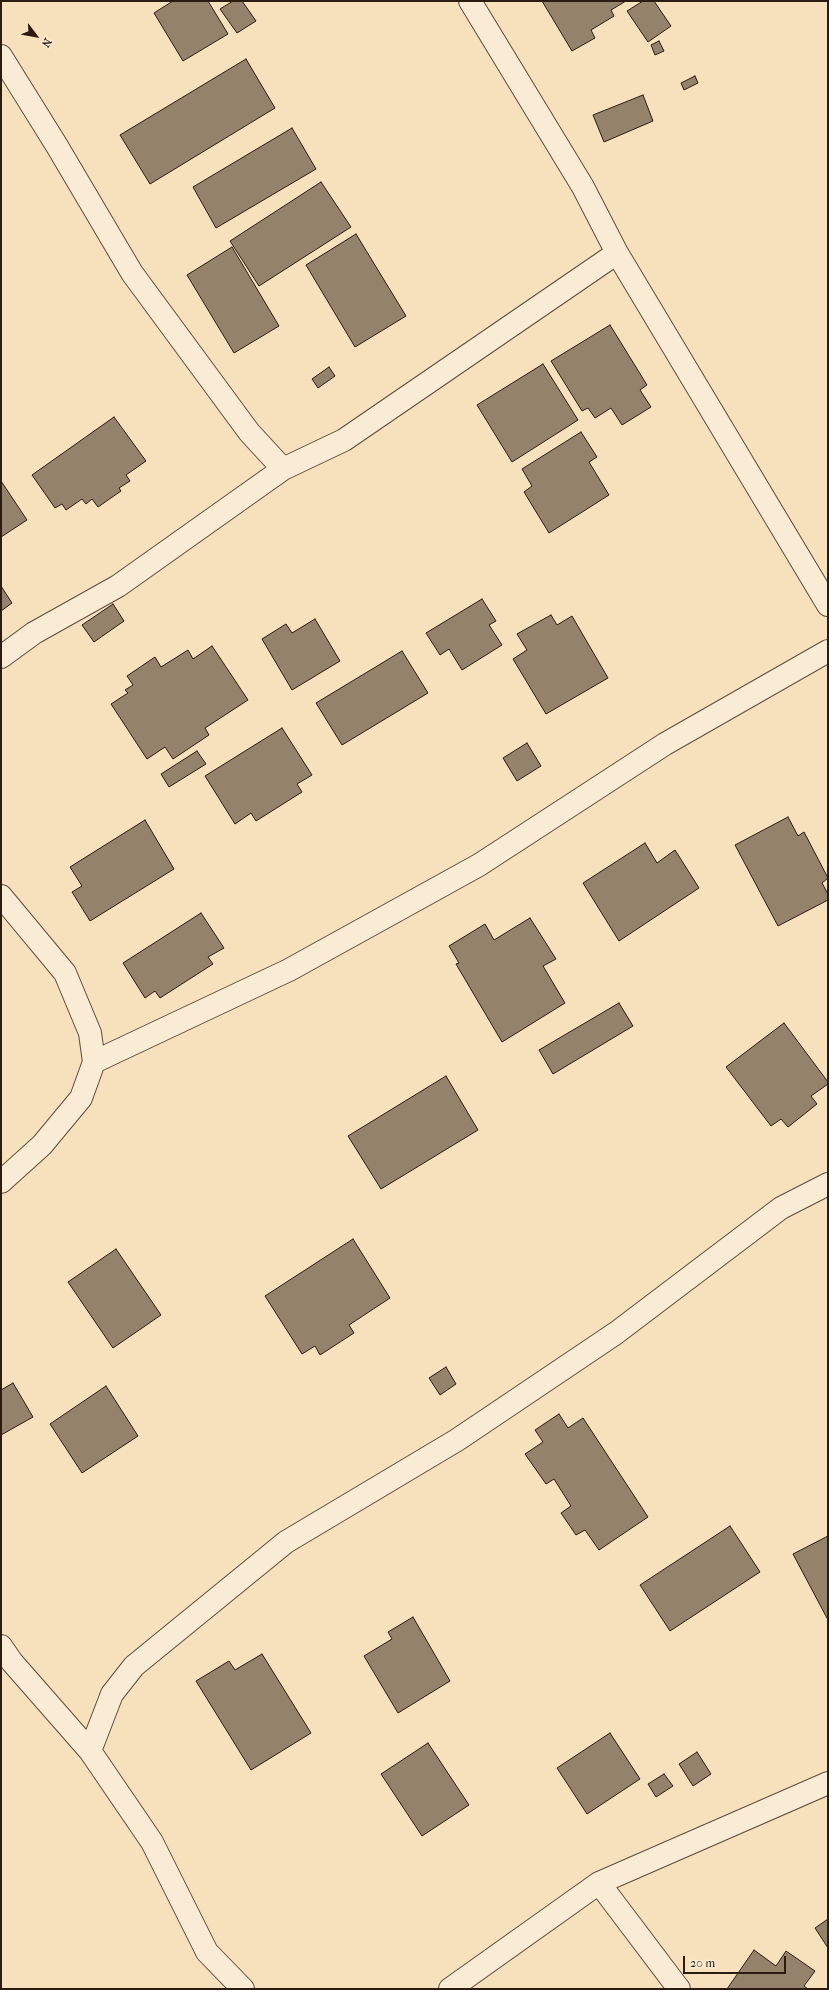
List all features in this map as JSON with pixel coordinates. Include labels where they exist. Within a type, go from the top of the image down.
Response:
[{"type":"street","points":[[470,1],[583,187],[617,253],[828,605]]},
{"type":"street","points":[[1,56],[57,146],[132,273],[249,432],[283,469]]},
{"type":"street","points":[[1,657],[34,633],[118,586],[283,469],[344,440],[617,253]]},
{"type":"street","points":[[94,1062],[289,970],[472,869],[665,744],[828,651]]},
{"type":"street","points":[[1,896],[65,973],[90,1033],[94,1062],[81,1098],[42,1145],[1,1182]]},
{"type":"street","points":[[90,1751],[112,1694],[134,1666],[286,1542],[457,1440],[616,1333],[780,1208],[828,1184]]},
{"type":"street","points":[[1,1646],[12,1662],[90,1751],[152,1842],[207,1952],[243,1989]]},
{"type":"street","points":[[450,1989],[599,1883],[828,1783]]},
{"type":"street","points":[[599,1883],[679,1989]]},
{"type":"building","points":[[173,1],[208,1],[228,34],[183,61],[154,13]]},
{"type":"building","points":[[233,1],[242,1],[256,21],[237,33],[220,9]]},
{"type":"building","points":[[542,1],[626,1],[611,10],[614,16],[591,30],[595,38],[572,51]]},
{"type":"building","points":[[643,1],[654,1],[671,26],[648,42],[627,11]]},
{"type":"building","points":[[659,41],[664,51],[655,55],[651,45]]},
{"type":"building","points":[[246,59],[275,108],[150,184],[120,135]]},
{"type":"building","points":[[695,76],[698,83],[684,90],[681,83]]},
{"type":"building","points":[[643,95],[653,121],[604,142],[593,115]]},
{"type":"building","points":[[292,128],[316,169],[216,228],[193,187]]},
{"type":"building","points":[[321,182],[351,227],[259,286],[230,241]]},
{"type":"building","points":[[356,234],[406,316],[355,347],[306,265]]},
{"type":"building","points":[[232,247],[279,326],[234,353],[187,275]]},
{"type":"building","points":[[610,325],[647,385],[640,390],[651,407],[622,425],[611,408],[595,418],[588,408],[582,411],[551,361]]},
{"type":"building","points":[[543,364],[578,420],[512,462],[477,405]]},
{"type":"building","points":[[329,367],[335,376],[318,388],[312,379]]},
{"type":"building","points":[[114,417],[146,461],[126,475],[130,481],[119,488],[121,491],[98,507],[92,499],[86,504],[82,499],[66,510],[62,504],[55,508],[32,475]]},
{"type":"building","points":[[581,432],[597,457],[589,462],[609,495],[549,533],[524,492],[532,486],[522,469]]},
{"type":"building","points":[[1,481],[27,520],[1,537]]},
{"type":"building","points":[[1,586],[12,603],[1,611]]},
{"type":"building","points":[[482,599],[496,621],[489,625],[502,645],[462,670],[449,649],[440,655],[426,633]]},
{"type":"building","points":[[113,604],[124,621],[94,642],[82,625]]},
{"type":"building","points":[[551,615],[557,625],[572,616],[608,678],[546,714],[513,659],[527,650],[517,634]]},
{"type":"building","points":[[315,619],[340,661],[292,690],[262,639],[286,624],[292,633]]},
{"type":"building","points":[[212,646],[248,700],[205,728],[209,735],[173,759],[165,747],[147,759],[111,704],[128,693],[125,690],[133,685],[127,676],[155,657],[161,667],[188,650],[193,659]]},
{"type":"building","points":[[402,651],[428,693],[342,745],[316,703]]},
{"type":"building","points":[[282,728],[312,775],[297,784],[302,792],[256,821],[251,813],[235,824],[205,776]]},
{"type":"building","points":[[527,743],[541,766],[517,781],[503,758]]},
{"type":"building","points":[[197,751],[206,764],[169,787],[161,774]]},
{"type":"building","points":[[788,817],[798,836],[804,832],[828,878],[822,883],[828,894],[828,900],[778,926],[735,845]]},
{"type":"building","points":[[145,820],[174,869],[90,921],[72,892],[82,886],[70,867]]},
{"type":"building","points":[[645,843],[657,863],[675,850],[699,888],[619,941],[583,883]]},
{"type":"building","points":[[201,913],[224,948],[208,957],[213,964],[160,998],[155,991],[145,998],[123,963]]},
{"type":"building","points":[[530,918],[556,959],[543,966],[565,1003],[502,1042],[456,964],[459,963],[449,946],[485,924],[494,940]]},
{"type":"building","points":[[619,1003],[633,1026],[553,1074],[539,1050]]},
{"type":"building","points":[[784,1023],[828,1082],[828,1084],[811,1096],[817,1104],[788,1127],[781,1119],[771,1126],[726,1067]]},
{"type":"building","points":[[446,1076],[478,1130],[381,1189],[348,1136]]},
{"type":"building","points":[[353,1239],[390,1298],[349,1325],[354,1333],[320,1355],[315,1346],[302,1354],[265,1296]]},
{"type":"building","points":[[116,1249],[161,1315],[113,1348],[68,1282]]},
{"type":"building","points":[[446,1367],[456,1384],[440,1395],[429,1378]]},
{"type":"building","points":[[13,1383],[33,1417],[1,1435],[1,1390]]},
{"type":"building","points":[[106,1386],[138,1436],[82,1473],[50,1424]]},
{"type":"building","points":[[559,1414],[568,1428],[583,1418],[648,1517],[599,1550],[585,1530],[576,1535],[561,1513],[571,1506],[554,1479],[546,1484],[525,1454],[543,1442],[535,1430]]},
{"type":"building","points":[[730,1526],[760,1572],[670,1631],[640,1585]]},
{"type":"building","points":[[828,1536],[828,1620],[793,1554]]},
{"type":"building","points":[[413,1617],[450,1681],[398,1713],[364,1656],[392,1639],[388,1632]]},
{"type":"building","points":[[262,1654],[311,1733],[251,1770],[196,1681],[229,1661],[235,1670]]},
{"type":"building","points":[[610,1733],[640,1779],[587,1814],[557,1768]]},
{"type":"building","points":[[428,1743],[469,1805],[422,1836],[381,1774]]},
{"type":"building","points":[[697,1752],[711,1774],[693,1786],[679,1764]]},
{"type":"building","points":[[664,1774],[673,1786],[656,1797],[648,1784]]},
{"type":"building","points":[[828,1919],[828,1948],[815,1928]]},
{"type":"building","points":[[754,1950],[776,1966],[786,1951],[815,1971],[804,1986],[808,1989],[727,1989]]}]
